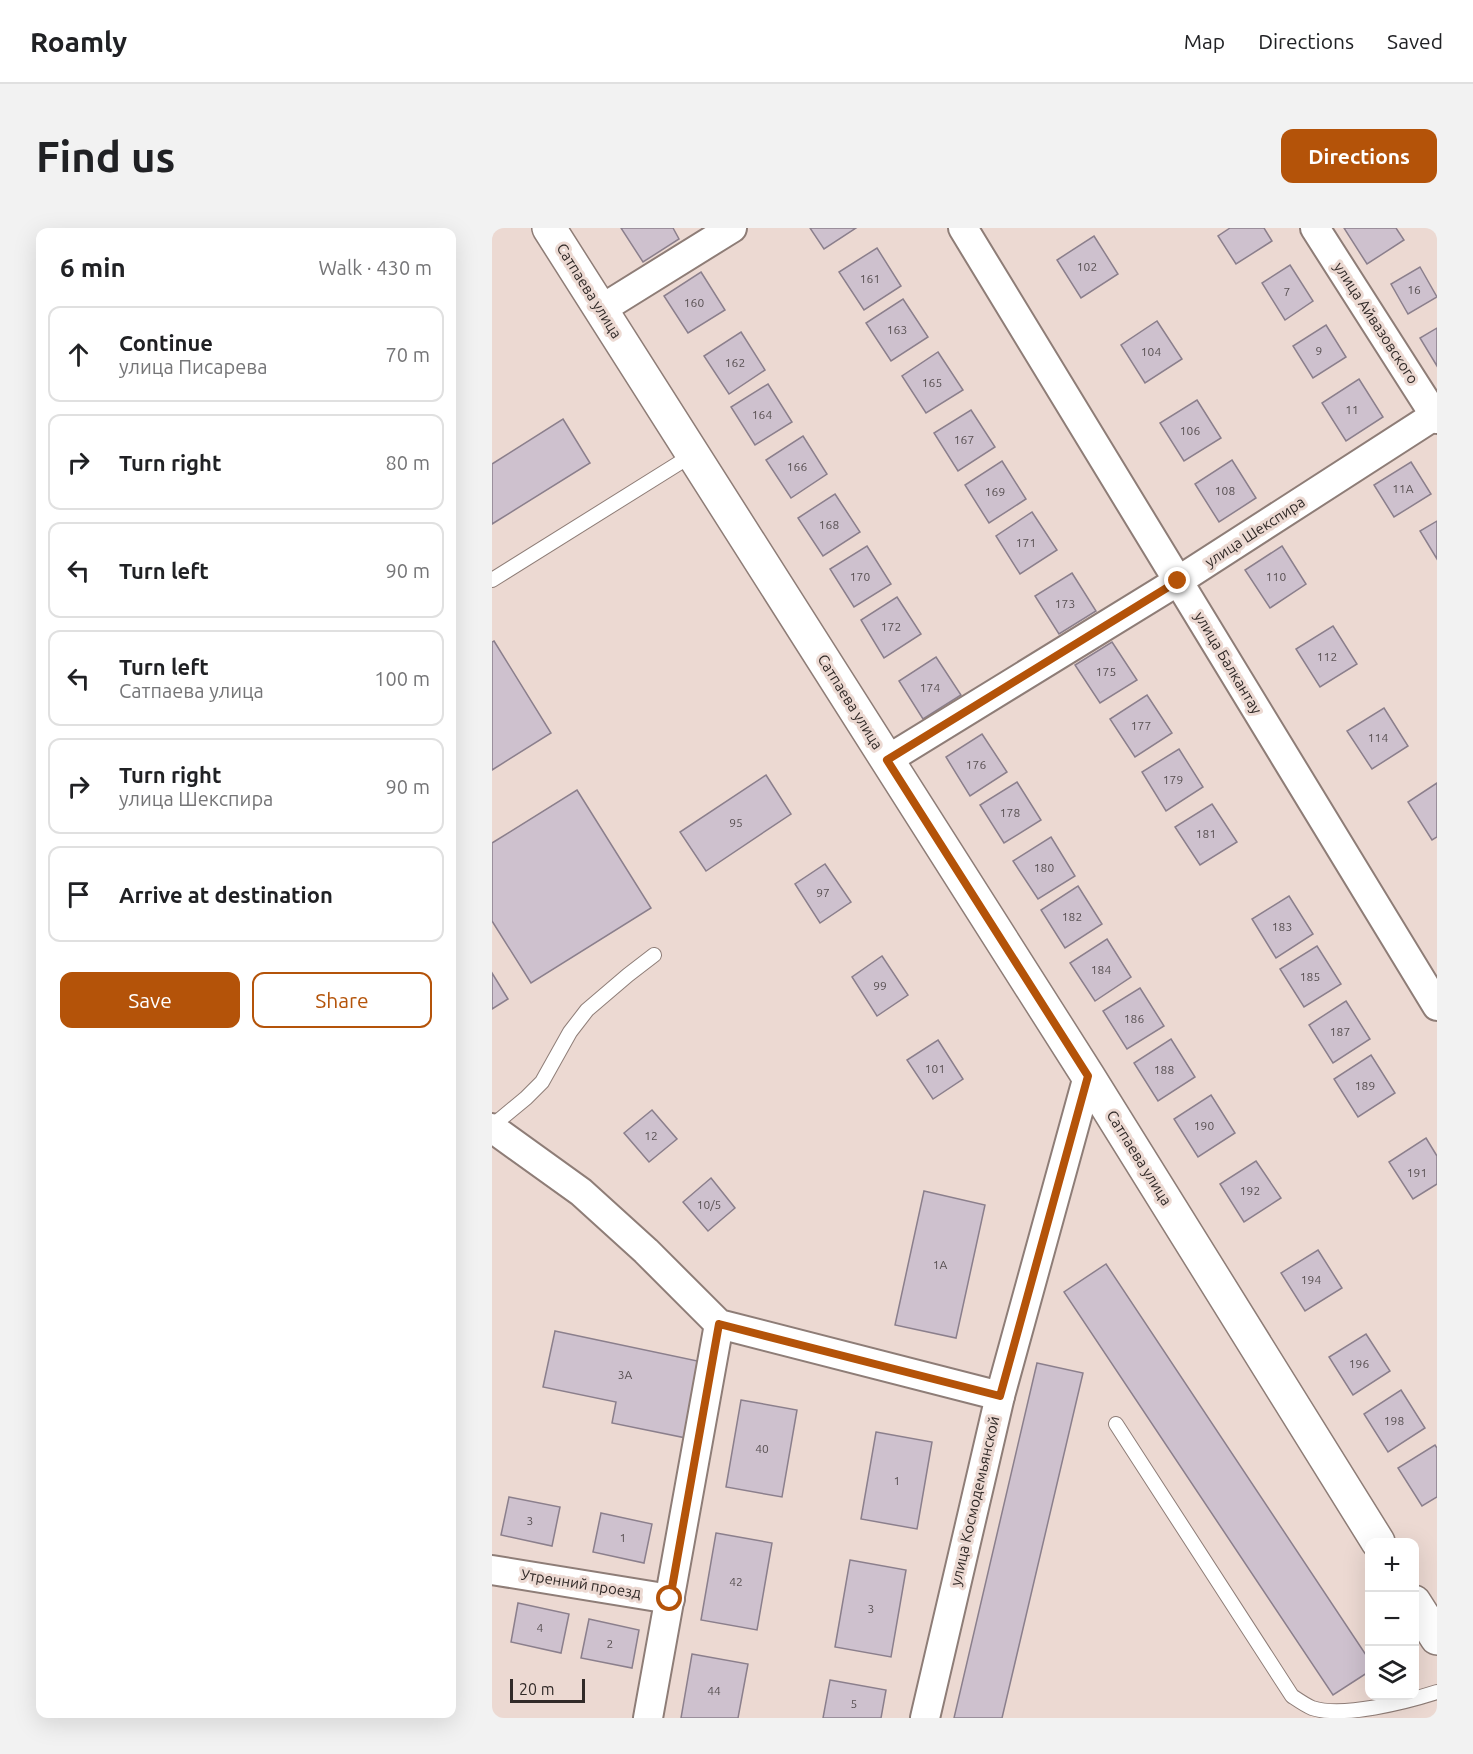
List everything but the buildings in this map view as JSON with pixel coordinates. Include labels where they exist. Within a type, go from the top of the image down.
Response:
[{"type":"street","name":"Сатпаева улица","points":[[549,228],[1088,1076],[1376,1538]]},
{"type":"street","points":[[600,310],[732,228]]},
{"type":"street","name":"улица Балкантау","points":[[963,228],[1437,1006]]},
{"type":"street","name":"улица Айвазовского","points":[[1316,228],[1436,416]]},
{"type":"street","name":"улица Шекспира","points":[[887,760],[1178,581],[1436,416]]},
{"type":"street","name":"улица Космодемьянской","points":[[925,1718],[1000,1396],[1088,1076]]},
{"type":"street","points":[[492,1127],[581,1192],[646,1251],[719,1324],[1000,1396]]},
{"type":"street","points":[[648,1718],[719,1324]]},
{"type":"street","name":"Утренний проезд","points":[[492,1570],[670,1599]]},
{"type":"street","points":[[1419,1610],[1437,1638]]},
{"type":"lane","points":[[492,580],[692,455]]},
{"type":"lane","points":[[492,1127],[542,1082],[570,1032],[587,1010],[654,955]]},
{"type":"lane","points":[[1116,1424],[1292,1696],[1313,1709],[1363,1711],[1437,1692]]},
{"type":"route","points":[[670,1599],[719,1324],[1000,1396],[1088,1076],[887,760],[1178,581]]}]
